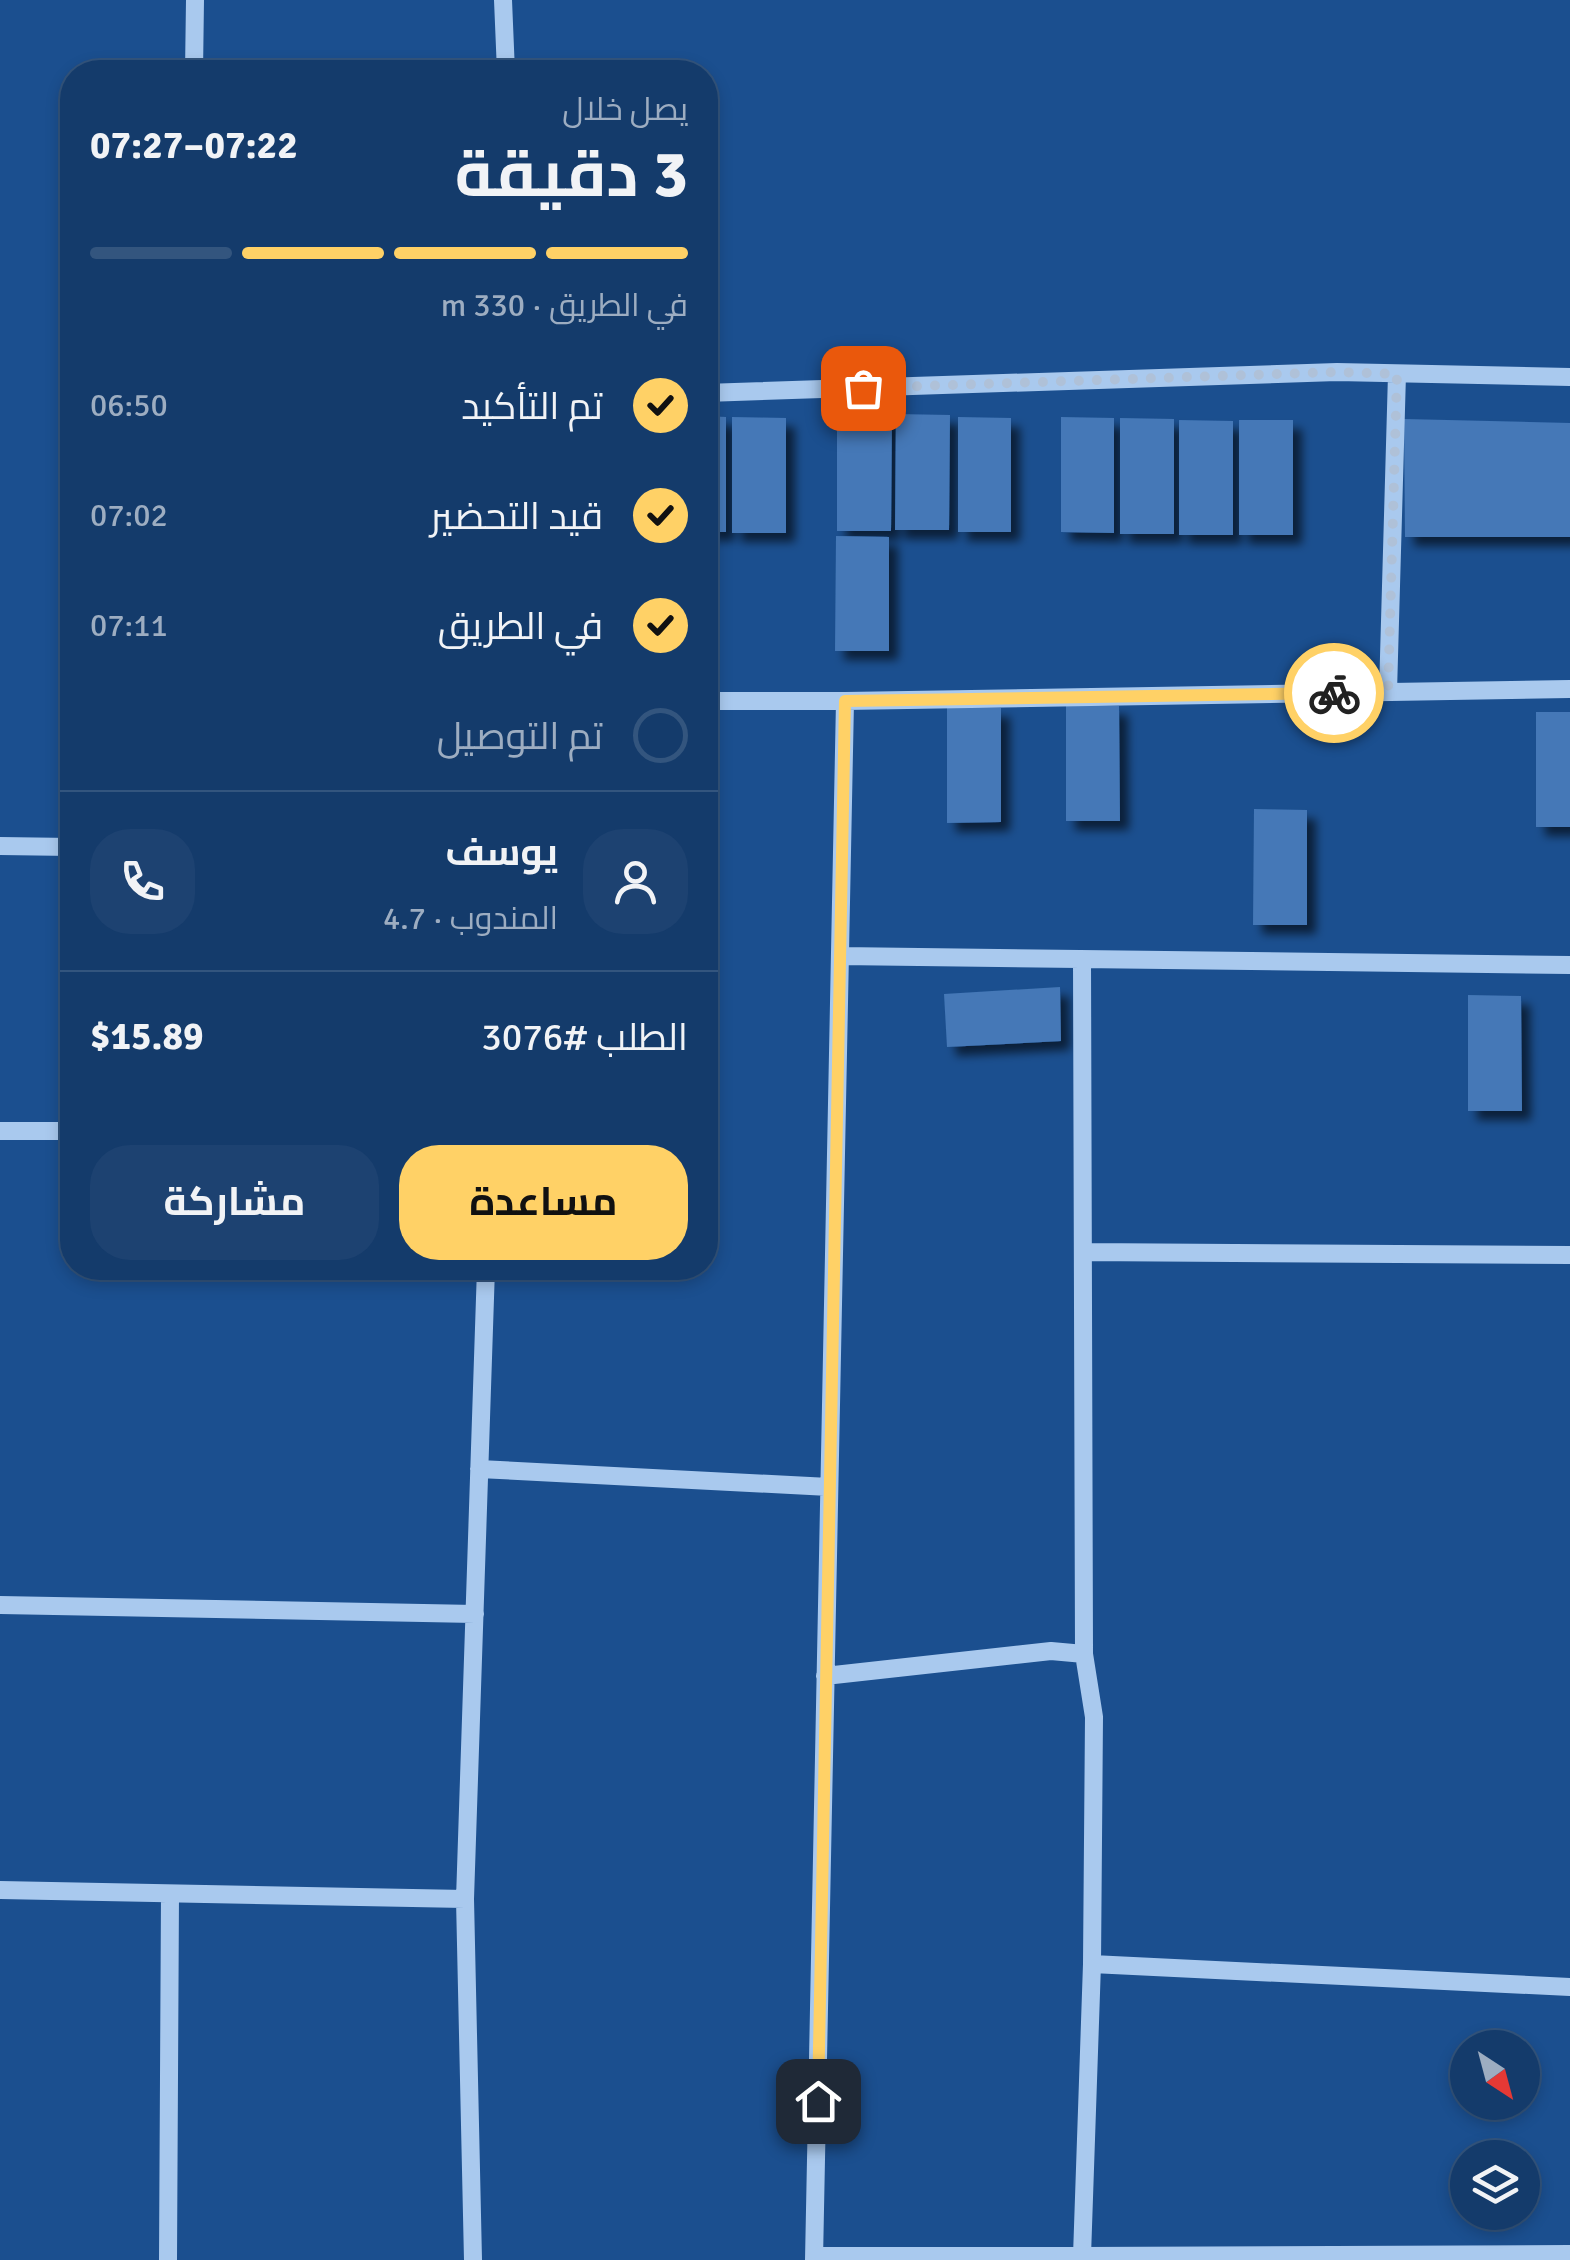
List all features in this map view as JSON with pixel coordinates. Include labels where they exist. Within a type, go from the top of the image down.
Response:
[{"type":"street","points":[[194,60],[195,0]]},
{"type":"street","points":[[504,0],[506,60]]},
{"type":"street","points":[[718,393],[1337,372],[1570,377]]},
{"type":"street","points":[[1388,692],[1397,374]]},
{"type":"street","points":[[718,702],[1570,688]]},
{"type":"street","points":[[845,701],[814,2258],[1570,2254]]},
{"type":"street","points":[[0,846],[60,847]]},
{"type":"street","points":[[840,956],[1570,964]]},
{"type":"street","points":[[1082,959],[1084,1654],[1094,1718],[1092,1964],[1082,2256]]},
{"type":"street","points":[[0,1130],[60,1131]]},
{"type":"street","points":[[1083,1252],[1570,1256]]},
{"type":"street","points":[[473,2260],[465,1899],[486,1280]]},
{"type":"street","points":[[480,1469],[829,1486]]},
{"type":"street","points":[[0,1605],[475,1614]]},
{"type":"street","points":[[825,1676],[1051,1651],[1084,1654]]},
{"type":"street","points":[[0,1890],[465,1899]]},
{"type":"street","points":[[168,2260],[170,1894]]},
{"type":"street","points":[[1092,1964],[1570,1987]]},
{"type":"building","points":[[896,414],[950,415],[949,530],[895,530]]},
{"type":"building","points":[[837,415],[892,416],[891,531],[837,531]]},
{"type":"building","points":[[718,417],[726,417],[726,532],[718,532]]},
{"type":"building","points":[[732,417],[786,418],[786,533],[732,533]]},
{"type":"building","points":[[958,417],[1011,418],[1011,532],[958,532]]},
{"type":"building","points":[[1061,417],[1114,418],[1114,533],[1061,532]]},
{"type":"building","points":[[1120,418],[1174,419],[1174,534],[1120,534]]},
{"type":"building","points":[[1404,419],[1570,423],[1570,537],[1405,537]]},
{"type":"building","points":[[1179,420],[1233,421],[1233,535],[1179,535]]},
{"type":"building","points":[[1239,420],[1293,420],[1293,535],[1239,535]]},
{"type":"building","points":[[836,536],[889,537],[889,651],[835,651]]},
{"type":"building","points":[[1066,705],[1119,706],[1120,821],[1066,821]]},
{"type":"building","points":[[947,707],[1001,708],[1001,822],[947,823]]},
{"type":"building","points":[[1536,712],[1570,712],[1570,827],[1536,827]]},
{"type":"building","points":[[1254,809],[1307,810],[1307,925],[1253,925]]},
{"type":"building","points":[[1060,987],[1061,1041],[947,1047],[944,994]]},
{"type":"building","points":[[1468,995],[1521,996],[1522,1111],[1468,1111]]},
{"type":"way so far","points":[[863,388],[1337,372],[1397,374],[1388,692],[1334,693]]},
{"type":"route","points":[[818,2101],[845,701],[1334,693]]}]
